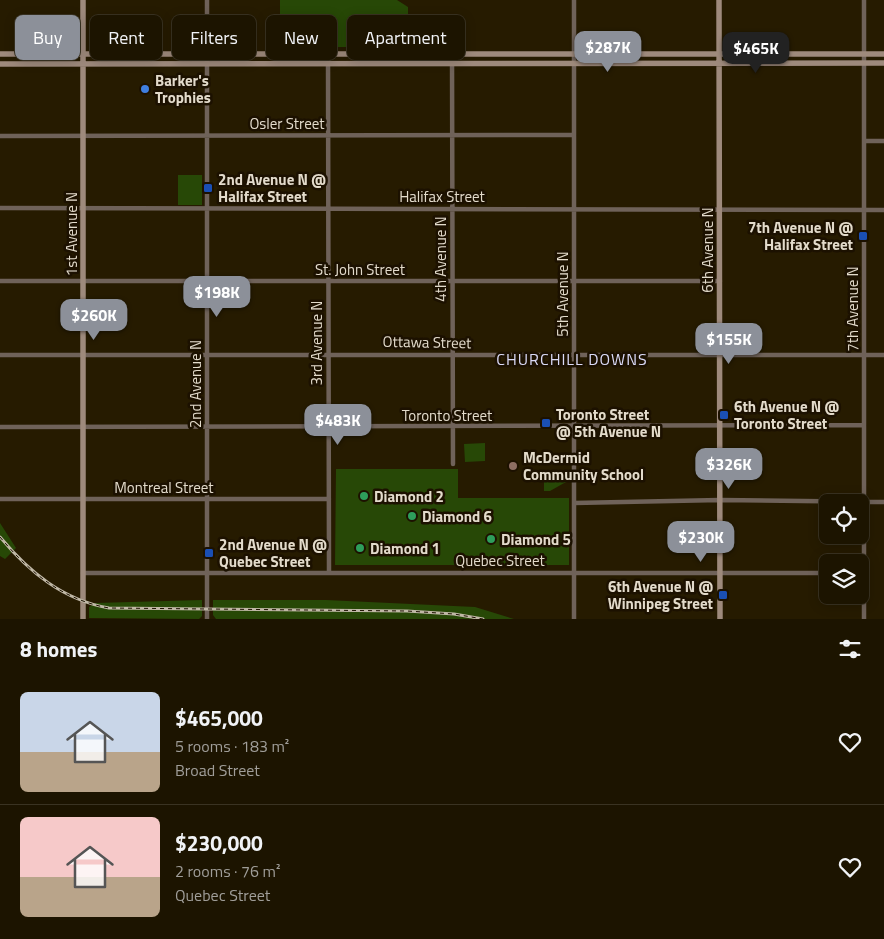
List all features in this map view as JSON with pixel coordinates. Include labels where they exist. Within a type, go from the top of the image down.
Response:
[{"type":"main road","name":"1st Avenue N","points":[[83,0],[83,619]]},
{"type":"main road","name":"6th Avenue N","points":[[719,0],[720,619]]},
{"type":"main road","points":[[0,54],[172,53]]},
{"type":"main road","points":[[465,53],[884,54]]},
{"type":"main road","points":[[0,64],[207,62],[884,64]]},
{"type":"street","name":"2nd Avenue N","points":[[207,0],[207,15]]},
{"type":"street","name":"5th Avenue N","points":[[574,0],[574,619]]},
{"type":"street","name":"7th Avenue N","points":[[864,0],[864,494]]},
{"type":"street","name":"2nd Avenue N","points":[[207,62],[207,619]]},
{"type":"street","name":"3rd Avenue N","points":[[328,63],[329,573]]},
{"type":"street","name":"4th Avenue N","points":[[452,63],[453,464]]},
{"type":"street","name":"Osler Street","points":[[0,136],[574,135]]},
{"type":"street","points":[[864,141],[884,141]]},
{"type":"street","name":"Halifax Street","points":[[0,208],[884,210]]},
{"type":"street","name":"St. John Street","points":[[0,281],[720,281]]},
{"type":"street","name":"Ottawa Street","points":[[0,355],[884,355]]},
{"type":"street","name":"Toronto Street","points":[[0,427],[453,428],[864,425]]},
{"type":"street","name":"Montreal Street","points":[[0,499],[329,499]]},
{"type":"street","points":[[574,503],[720,500],[819,501]]},
{"type":"street","points":[[869,501],[884,502]]},
{"type":"street","name":"Quebec Street","points":[[83,572],[819,573]]},
{"type":"street","name":"7th Avenue N","points":[[863,604],[864,619]]},
{"type":"green space","points":[[280,0],[397,0],[408,7],[408,15],[347,15],[347,47],[337,47],[337,15],[280,15]]},
{"type":"green space","points":[[178,175],[202,175],[202,205],[178,205]]},
{"type":"green space","points":[[485,443],[485,461],[465,462],[464,444]]},
{"type":"green space","points":[[336,469],[458,469],[458,498],[569,498],[569,565],[335,565]]},
{"type":"green space","points":[[555,476],[566,477],[566,482],[550,491],[544,491],[544,479]]},
{"type":"green space","points":[[0,523],[16,548],[5,559],[0,556]]},
{"type":"green space","points":[[202,600],[202,616],[199,619],[89,618],[89,607],[95,603]]},
{"type":"green space","points":[[213,600],[326,600],[475,607],[514,619],[216,619],[213,615]]},
{"type":"railway","points":[[0,537],[23,562],[48,583],[77,598],[109,608],[407,611],[454,614],[483,619]]},
{"type":"place","name":"Barker's Trophies","points":[[145,89]]},
{"type":"place","name":"2nd Avenue N @ Halifax Street","points":[[208,188]]},
{"type":"place","name":"7th Avenue N @ Halifax Street","points":[[863,236]]},
{"type":"place","name":"6th Avenue N @ Toronto Street","points":[[724,415]]},
{"type":"place","name":"Toronto Street @ 5th Avenue N","points":[[546,423]]},
{"type":"place","name":"McDermid Community School","points":[[513,466]]},
{"type":"place","name":"Diamond 2","points":[[364,496]]},
{"type":"place","name":"Diamond 6","points":[[412,516]]},
{"type":"place","name":"Diamond 5","points":[[491,539]]},
{"type":"place","name":"Diamond 1","points":[[360,548]]},
{"type":"place","name":"2nd Avenue N @ Quebec Street","points":[[209,553]]},
{"type":"place","name":"6th Avenue N @ Winnipeg Street","points":[[723,595]]},
{"type":"district","name":"CHURCHILL DOWNS","points":[[572,359]]}]
